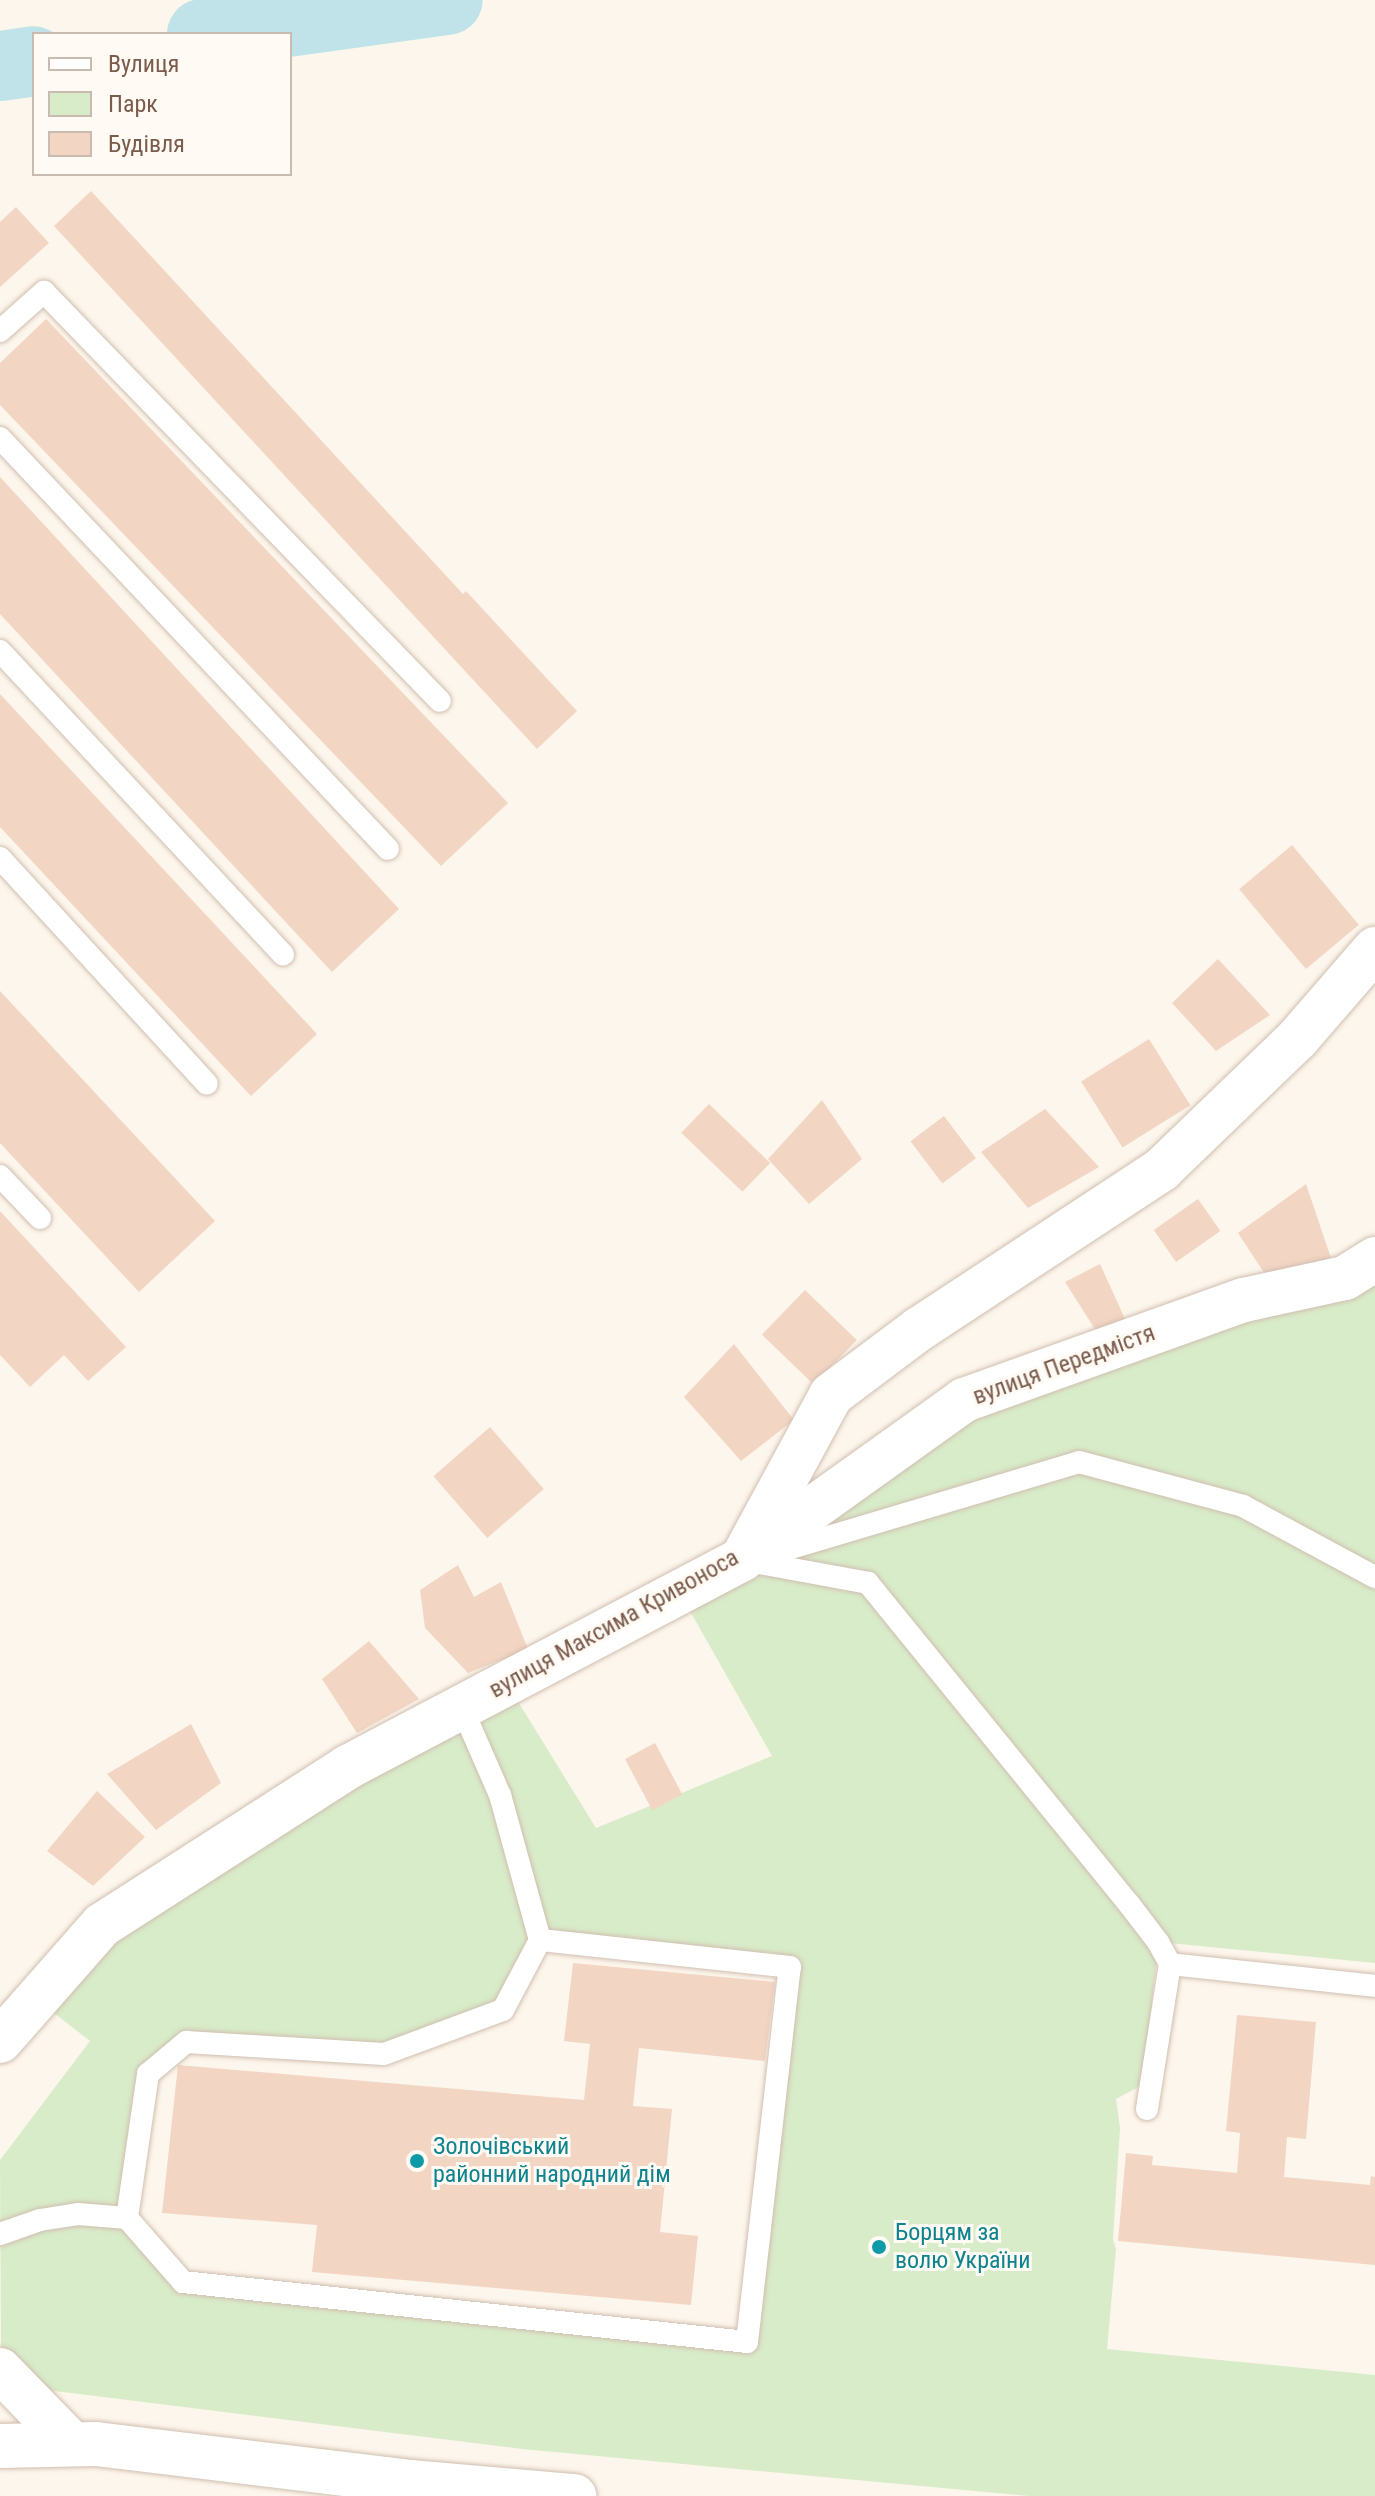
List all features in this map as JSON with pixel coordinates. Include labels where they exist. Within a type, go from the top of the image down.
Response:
[{"type":"street","name":"вулиця Максима Кривоноса","points":[[0,2041],[102,1925],[348,1767],[742,1559],[831,1395],[919,1329],[1161,1170],[1298,1038],[1375,949]]},
{"type":"street","name":"вулиця Передмістя","points":[[742,1559],[964,1400],[1244,1300],[1345,1278],[1375,1259]]},
{"type":"street","points":[[0,2370],[72,2444]]},
{"type":"street","points":[[0,2446],[96,2444],[409,2489],[574,2496]]},
{"type":"lane","points":[[0,331],[44,292],[440,701]]},
{"type":"lane","points":[[0,438],[388,849]]},
{"type":"lane","points":[[0,651],[283,955]]},
{"type":"lane","points":[[0,858],[207,1084]]},
{"type":"lane","points":[[0,1176],[40,1218]]},
{"type":"lane","points":[[742,1559],[1079,1462],[1243,1506],[1375,1577]]},
{"type":"lane","points":[[742,1559],[868,1583],[1158,1942],[1170,1964],[1147,2109]]},
{"type":"lane","points":[[127,2218],[148,2074],[186,2042],[384,2054],[503,2010],[540,1940],[500,1795],[462,1708]]},
{"type":"lane","points":[[0,2234],[40,2220],[78,2214],[127,2218],[183,2282],[747,2342],[790,1967],[540,1940]]},
{"type":"lane","points":[[1170,1964],[1375,1986]]},
{"type":"green space","points":[[1375,1259],[1375,1963],[1158,1942],[1144,2084],[1116,2099],[1120,2128],[1113,2239],[1116,2249],[1107,2349],[1375,2375],[1375,2496],[1029,2496],[522,2449],[47,2390],[1,2346],[0,2160],[90,2041],[54,2013],[112,1937],[353,1783],[461,1726],[499,1790],[480,1716],[517,1700],[596,1828],[772,1756],[686,1604],[964,1400]],"holes":[[[541,1940],[790,1967],[747,2341],[184,2282],[127,2218],[148,2074],[186,2042],[384,2054],[503,2010]]]},
{"type":"building","points":[[91,191],[463,594],[466,591],[577,711],[537,749],[54,226]]},
{"type":"building","points":[[16,207],[49,243],[0,287],[0,222]]},
{"type":"building","points":[[46,319],[508,803],[441,866],[0,405],[0,363]]},
{"type":"building","points":[[0,477],[399,909],[332,972],[0,614]]},
{"type":"building","points":[[0,694],[317,1034],[251,1096],[0,827]]},
{"type":"building","points":[[1292,845],[1359,925],[1306,969],[1239,889]]},
{"type":"building","points":[[1218,959],[1270,1015],[1216,1051],[1172,1003]]},
{"type":"building","points":[[0,991],[215,1221],[139,1292],[0,1143]]},
{"type":"building","points":[[1149,1039],[1190,1105],[1122,1148],[1081,1081]]},
{"type":"building","points":[[822,1100],[862,1159],[809,1204],[768,1159]]},
{"type":"building","points":[[709,1104],[770,1163],[742,1192],[681,1133]]},
{"type":"building","points":[[1045,1109],[1099,1167],[1028,1208],[981,1152]]},
{"type":"building","points":[[944,1116],[976,1158],[942,1184],[910,1141]]},
{"type":"building","points":[[1306,1184],[1331,1258],[1272,1285],[1238,1233]]},
{"type":"building","points":[[1198,1199],[1220,1231],[1176,1262],[1154,1230]]},
{"type":"building","points":[[0,1211],[126,1347],[88,1381],[64,1355],[30,1387],[0,1355]]},
{"type":"building","points":[[1100,1264],[1126,1321],[1098,1334],[1065,1282]]},
{"type":"building","points":[[805,1290],[857,1340],[814,1385],[762,1335]]},
{"type":"building","points":[[734,1344],[794,1420],[741,1461],[684,1397]]},
{"type":"building","points":[[490,1427],[544,1489],[487,1538],[433,1476]]},
{"type":"building","points":[[458,1565],[474,1597],[501,1582],[528,1649],[468,1673],[425,1628],[420,1590]]},
{"type":"building","points":[[369,1641],[419,1699],[357,1733],[322,1679]]},
{"type":"building","points":[[191,1724],[221,1783],[156,1830],[107,1774]]},
{"type":"building","points":[[655,1743],[682,1794],[652,1810],[625,1759]]},
{"type":"building","points":[[97,1791],[145,1837],[93,1886],[47,1851]]},
{"type":"building","name":"Золочівський районний народний дім","points":[[573,1963],[775,1982],[765,2061],[639,2048],[633,2106],[672,2109],[660,2232],[698,2236],[691,2305],[312,2272],[317,2225],[162,2213],[178,2065],[584,2100],[590,2044],[564,2041]]},
{"type":"building","points":[[1237,2015],[1316,2022],[1306,2139],[1287,2137],[1284,2177],[1370,2185],[1371,2176],[1375,2177],[1375,2265],[1118,2241],[1126,2153],[1153,2156],[1152,2165],[1237,2173],[1240,2133],[1226,2131]]},
{"type":"waterway","points":[[216,32],[448,0]]},
{"type":"waterway","points":[[0,66],[32,61]]},
{"type":"place","name":"Золочівський районний народний дім","points":[[417,2161]]},
{"type":"place","name":"Борцям за волю України","points":[[879,2247]]}]
